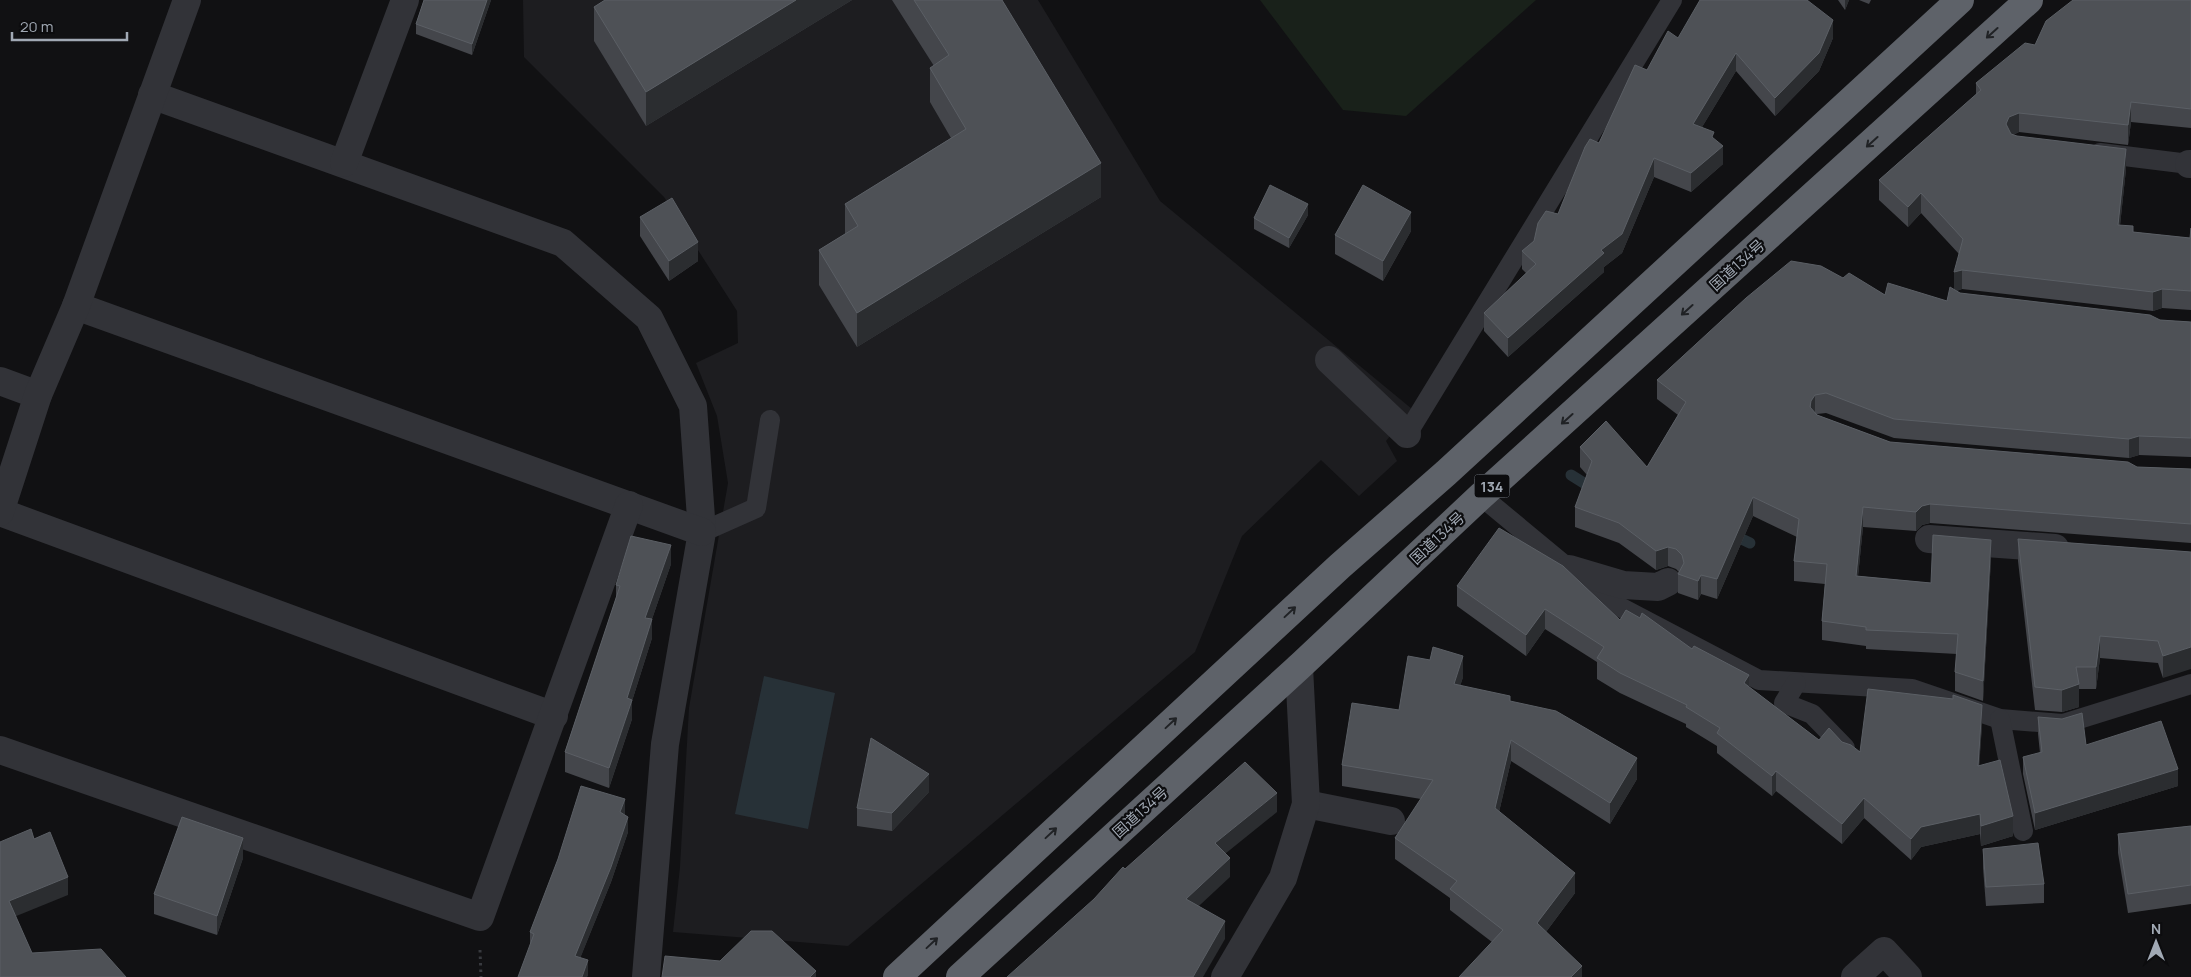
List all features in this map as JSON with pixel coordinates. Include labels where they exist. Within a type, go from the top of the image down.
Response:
[{"type":"highway","name":"134","points":[[897,977],[1340,566],[1446,473],[1960,0]]},
{"type":"highway","name":"国道134号","points":[[960,977],[1299,667],[1482,496],[2029,0]]},
{"type":"street","points":[[187,0],[76,306],[38,395],[0,512],[554,716]]},
{"type":"street","points":[[344,163],[405,0]]},
{"type":"street","points":[[152,95],[563,243],[649,318],[693,406],[702,532],[665,744],[646,977]]},
{"type":"street","points":[[76,306],[702,532]]},
{"type":"street","points":[[1329,360],[1407,434]]},
{"type":"street","points":[[0,381],[38,395]]},
{"type":"street","points":[[0,750],[480,917],[629,505]]},
{"type":"street","points":[[1929,539],[2084,551]]},
{"type":"street","points":[[1569,569],[1623,585],[1658,587],[1668,582]]},
{"type":"street","points":[[1225,977],[1283,878],[1306,804],[1299,667]]},
{"type":"street","points":[[1306,804],[1391,821]]},
{"type":"street","points":[[1855,977],[1884,951],[1908,977]]},
{"type":"lane","points":[[1407,434],[1672,0]]},
{"type":"lane","points":[[2085,152],[2190,164]]},
{"type":"lane","points":[[702,532],[756,508],[770,420]]},
{"type":"lane","points":[[1482,496],[1569,569],[1620,606],[1759,680],[1912,689],[2000,719],[2063,724],[2190,687]]},
{"type":"lane","points":[[1796,683],[1784,703],[1812,714],[1851,754]]},
{"type":"lane","points":[[2000,719],[2023,831]]},
{"type":"shaded area","points":[[523,0],[1038,0],[1160,201],[1412,409],[1386,441],[1397,461],[1359,496],[1321,460],[1242,536],[1195,652],[848,946],[673,932],[680,867],[689,708],[728,483],[717,416],[696,363],[738,343],[737,311],[664,197],[524,57]]},
{"type":"shaded area","points":[[1260,0],[1536,0],[1406,116],[1343,110]]},
{"type":"shaded area","points":[[764,676],[835,693],[808,829],[735,814]]},
{"type":"building","points":[[424,0],[487,0],[472,44],[416,24]]},
{"type":"building","points":[[605,0],[796,0],[646,92],[594,7]]},
{"type":"building","points":[[914,0],[1002,0],[1101,163],[857,313],[819,250],[858,226],[845,204],[966,129],[930,68],[949,55]]},
{"type":"building","points":[[1700,0],[1807,0],[1833,20],[1819,53],[1775,98],[1736,53],[1693,124],[1714,132],[1712,137],[1723,146],[1691,173],[1654,158],[1622,234],[1601,250],[1604,253],[1508,338],[1484,313],[1536,264],[1522,251],[1534,241],[1538,223],[1546,211],[1558,214],[1585,147],[1590,139],[1599,143],[1635,65],[1647,70],[1668,31],[1678,38]]},
{"type":"building","points":[[2073,0],[2191,0],[2191,109],[2131,102],[2128,125],[2019,113],[2009,117],[2006,124],[2011,134],[2017,136],[2126,149],[2118,225],[2133,226],[2133,232],[2190,238],[2191,228],[2191,291],[2162,289],[2153,292],[1962,270],[1954,272],[1963,239],[1921,193],[1908,207],[1879,180],[1981,90],[1976,83],[2025,43],[2035,45],[2046,21]]},
{"type":"building","points":[[1270,185],[1308,204],[1289,238],[1254,218]]},
{"type":"building","points":[[1363,185],[1411,212],[1383,261],[1335,235]]},
{"type":"building","points":[[672,198],[698,242],[669,261],[640,217]]},
{"type":"building","points":[[1791,261],[1821,266],[1843,278],[1849,273],[1885,295],[1888,283],[1947,301],[1950,287],[1960,293],[2150,315],[2160,320],[2191,322],[2191,438],[2139,436],[2129,439],[1894,419],[1826,393],[1815,395],[1810,407],[1817,415],[1890,442],[2128,462],[2137,467],[2191,469],[2191,524],[1930,504],[1922,506],[1916,512],[1863,507],[1856,576],[1931,583],[1933,535],[1991,540],[1983,681],[1955,672],[1958,634],[1866,630],[1866,627],[1822,621],[1827,564],[1794,561],[1799,519],[1753,497],[1717,579],[1701,575],[1698,581],[1678,574],[1684,563],[1682,555],[1676,549],[1668,547],[1656,551],[1619,523],[1575,507],[1592,461],[1580,447],[1606,421],[1647,467],[1686,402],[1657,380],[1746,298]]},
{"type":"building","points":[[1499,528],[1563,566],[1620,620],[1626,610],[1640,618],[1642,613],[1692,649],[1694,646],[1749,675],[1744,683],[1819,740],[1829,728],[1842,742],[1851,745],[1860,752],[1868,689],[1953,699],[1953,695],[1982,705],[1978,766],[2000,760],[2013,816],[1981,826],[1980,814],[1921,827],[1911,839],[1864,798],[1842,824],[1776,771],[1772,776],[1717,733],[1720,728],[1686,707],[1687,705],[1620,673],[1597,658],[1604,647],[1545,609],[1526,635],[1457,586]]},
{"type":"building","points":[[631,536],[671,545],[645,618],[652,619],[627,698],[632,700],[609,768],[565,752],[620,586],[616,585]]},
{"type":"building","points":[[2018,539],[2191,552],[2191,647],[2163,656],[2158,641],[2100,636],[2096,667],[2076,667],[2079,684],[2062,690],[2035,687]]},
{"type":"building","points":[[1433,647],[1463,656],[1454,684],[1510,696],[1510,701],[1556,711],[1637,758],[1610,803],[1511,740],[1495,808],[1575,873],[1537,923],[1582,966],[1571,977],[1459,977],[1503,930],[1450,889],[1457,881],[1395,838],[1433,780],[1342,765],[1352,703],[1399,710],[1408,656],[1430,660]]},
{"type":"building","points":[[2082,713],[2086,745],[2161,721],[2178,769],[2035,813],[2023,757],[2042,752],[2038,717],[2062,719]]},
{"type":"building","points":[[871,738],[929,774],[892,813],[857,808]]},
{"type":"building","points":[[1245,762],[1277,793],[1215,843],[1230,858],[1186,899],[1225,921],[1193,977],[1007,977],[1094,899],[1123,867],[1125,869]]},
{"type":"building","points":[[581,786],[625,799],[620,812],[628,817],[611,867],[575,956],[588,960],[582,977],[518,977],[534,934],[530,932],[558,859]]},
{"type":"building","points":[[182,817],[243,838],[217,916],[154,894]]},
{"type":"building","points":[[2191,826],[2191,885],[2128,894],[2118,834]]},
{"type":"building","points":[[31,829],[34,839],[50,832],[68,877],[9,901],[32,953],[101,949],[126,977],[0,977],[0,842]]},
{"type":"building","points":[[2038,843],[2044,884],[1986,887],[1983,849]]},
{"type":"building","points":[[751,931],[772,931],[816,971],[810,977],[662,977],[665,956],[720,961]]},
{"type":"waterway","points":[[1571,475],[1587,485],[1597,487]]},
{"type":"waterway","points":[[1729,533],[1750,543]]}]
